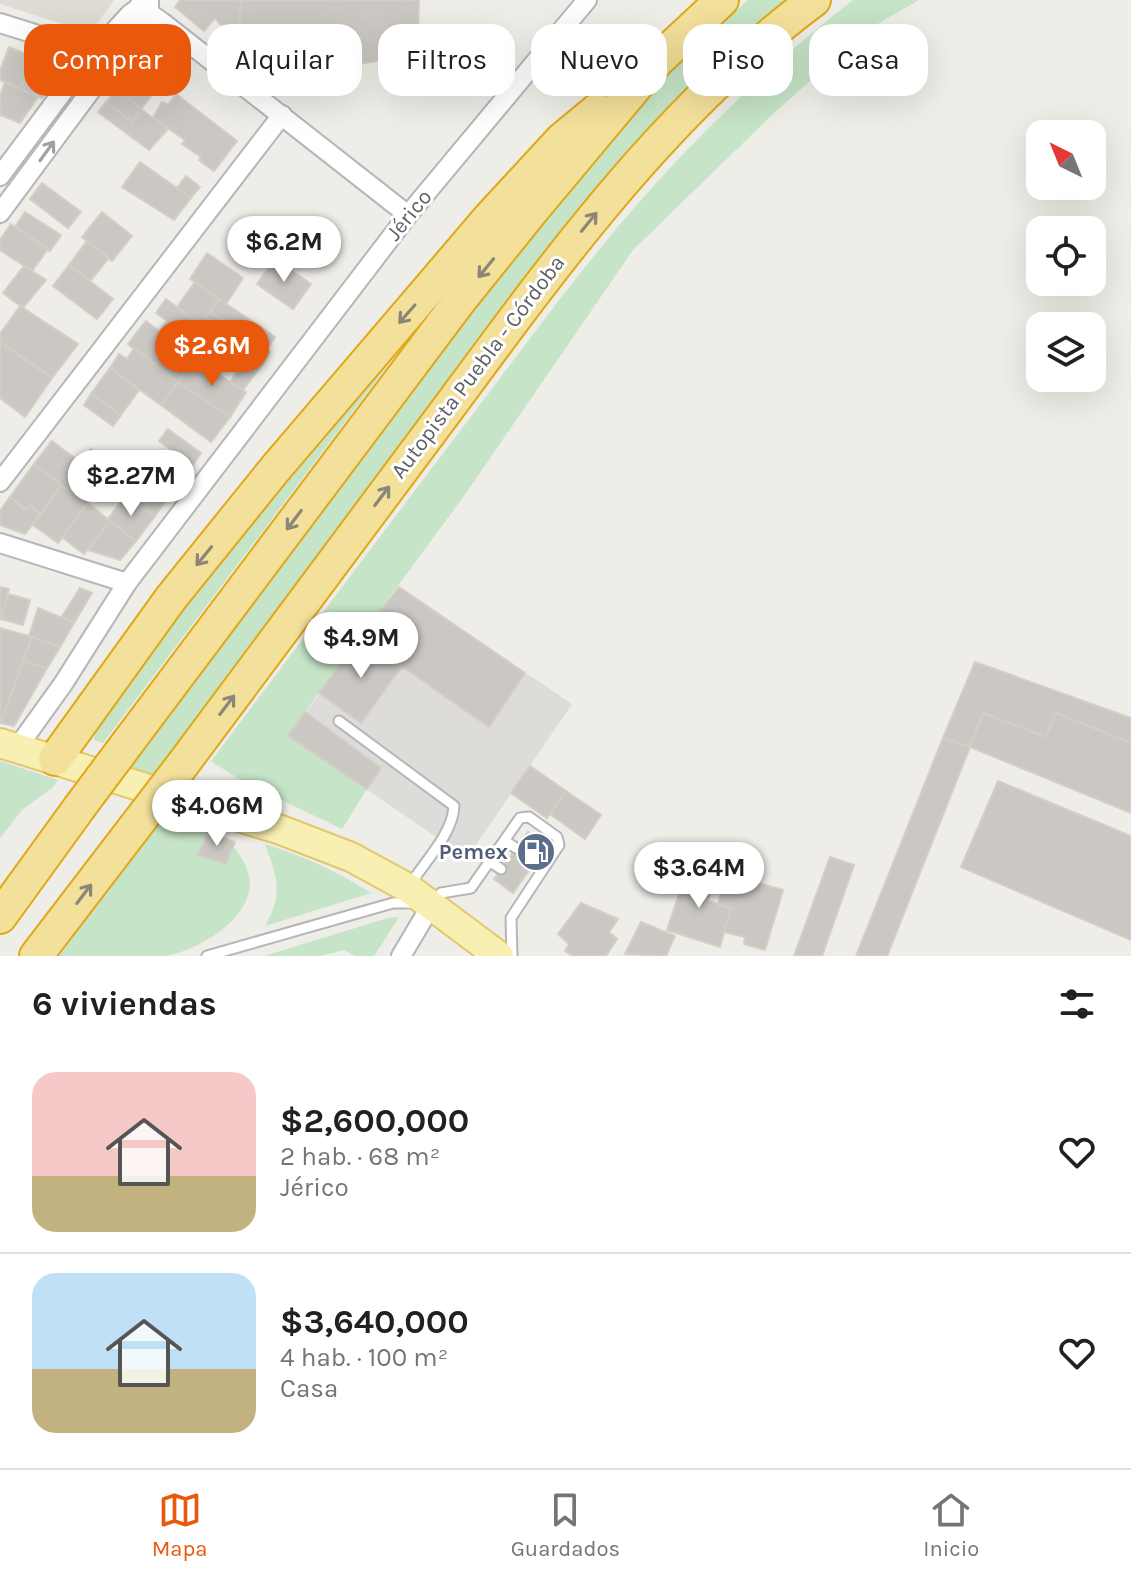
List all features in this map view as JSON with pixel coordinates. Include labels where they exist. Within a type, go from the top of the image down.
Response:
[{"type":"highway","points":[[667,52],[722,0]]},
{"type":"highway","name":"Autopista Puebla - Córdoba","points":[[36,956],[489,352],[607,200],[713,83],[814,0]]},
{"type":"highway","points":[[55,759],[199,563],[275,469],[490,217],[562,139],[614,96]]},
{"type":"highway","points":[[0,917],[461,299],[628,96]]},
{"type":"main road","points":[[9,745],[315,842],[351,857],[432,904],[499,956]]},
{"type":"street","name":"Jérico","points":[[9,745],[63,684],[127,583],[408,215],[582,2]]},
{"type":"street","points":[[147,5],[408,215]]},
{"type":"street","points":[[126,24],[147,5]]},
{"type":"street","points":[[136,24],[147,5]]},
{"type":"street","points":[[0,23],[24,30]]},
{"type":"street","points":[[0,176],[61,96]]},
{"type":"street","points":[[0,213],[6,195],[85,96]]},
{"type":"street","points":[[0,482],[282,115]]},
{"type":"street","points":[[0,543],[127,583]]},
{"type":"street","points":[[401,956],[432,904]]},
{"type":"lane","points":[[339,721],[454,806],[453,816],[442,837],[408,888]]},
{"type":"lane","points":[[207,956],[393,903],[432,904],[441,893],[471,888],[520,818],[529,817],[557,837],[559,845],[546,855],[524,886],[511,918],[512,956]]},
{"type":"lane","points":[[511,831],[522,839]]},
{"type":"lane","points":[[505,841],[516,848]]},
{"type":"lane","points":[[497,851],[508,858]]},
{"type":"lane","points":[[490,862],[501,869]]},
{"type":"shaded area","points":[[0,0],[114,0],[97,24],[62,24],[0,4]]},
{"type":"shaded area","points":[[399,587],[572,704],[467,858],[288,736]]},
{"type":"green space","points":[[748,0],[788,0],[760,24],[721,24]]},
{"type":"green space","points":[[853,0],[919,0],[878,24],[824,24]]},
{"type":"green space","points":[[809,36],[809,82],[633,250],[464,496],[288,735],[367,789],[342,829],[242,781],[211,761],[612,233],[685,152],[742,96],[793,96],[795,48]]},
{"type":"green space","points":[[683,58],[683,96],[606,182],[525,283],[153,780],[126,770],[541,222],[648,96],[667,96],[667,74]]},
{"type":"green space","points":[[434,304],[103,743],[94,740],[98,721],[276,485]]},
{"type":"green space","points":[[0,761],[58,780],[22,810],[0,838]]},
{"type":"green space","points":[[165,812],[210,826],[199,855],[233,846],[240,855],[247,869],[250,888],[236,916],[210,938],[179,953],[165,956],[59,956]]},
{"type":"green space","points":[[265,844],[320,865],[371,893],[265,926],[275,904],[277,885]]},
{"type":"green space","points":[[399,917],[374,956],[355,956],[344,950],[320,956],[264,956],[388,918]]},
{"type":"building","points":[[180,0],[241,0],[239,24],[220,24],[215,18],[204,31],[175,7]]},
{"type":"building","points":[[241,0],[419,0],[418,24],[378,24],[378,60],[362,63],[362,24],[239,24]]},
{"type":"building","points":[[9,47],[24,53],[24,79],[20,89],[0,80]]},
{"type":"building","points":[[5,82],[24,91],[24,96],[38,97],[20,123],[0,115],[0,96]]},
{"type":"building","points":[[112,96],[126,96],[142,110],[132,122],[106,102]]},
{"type":"building","points":[[126,96],[151,96],[141,109]]},
{"type":"building","points":[[175,96],[179,96],[237,141],[214,171],[182,144],[185,140],[153,118],[162,102],[168,105]]},
{"type":"building","points":[[106,102],[132,122],[142,110],[168,129],[149,150],[98,112]]},
{"type":"building","points":[[140,162],[191,198],[174,220],[122,187]]},
{"type":"building","points":[[186,176],[200,187],[191,198],[177,188]]},
{"type":"building","points":[[42,183],[81,212],[68,228],[30,199]]},
{"type":"building","points":[[25,212],[61,235],[50,251],[15,227]]},
{"type":"building","points":[[102,212],[132,236],[112,261],[82,237]]},
{"type":"building","points":[[11,224],[48,249],[32,271],[0,250],[0,240]]},
{"type":"building","points":[[87,241],[109,258],[90,281],[69,265]]},
{"type":"building","points":[[207,253],[243,278],[226,304],[190,279]]},
{"type":"building","points":[[275,259],[311,284],[293,309],[257,284]]},
{"type":"building","points":[[69,265],[113,299],[97,319],[53,286]]},
{"type":"building","points":[[24,266],[46,280],[23,308],[3,293]]},
{"type":"building","points":[[195,282],[219,299],[201,325],[177,307]]},
{"type":"building","points":[[166,299],[198,323],[180,347],[159,331],[167,321],[156,313]]},
{"type":"building","points":[[219,299],[275,337],[266,350],[210,312]]},
{"type":"building","points":[[20,306],[78,344],[52,378],[0,342],[0,334]]},
{"type":"building","points":[[210,312],[270,352],[261,366],[201,325]]},
{"type":"building","points":[[146,321],[195,359],[178,382],[128,344]]},
{"type":"building","points":[[0,342],[52,378],[25,417],[0,398]]},
{"type":"building","points":[[134,348],[178,382],[161,405],[110,368],[119,354],[127,359]]},
{"type":"building","points":[[248,357],[261,366],[243,390],[230,382]]},
{"type":"building","points":[[195,359],[246,392],[230,417],[178,382]]},
{"type":"building","points":[[110,368],[139,390],[121,415],[91,394]]},
{"type":"building","points":[[178,382],[230,417],[211,442],[161,405]]},
{"type":"building","points":[[91,394],[121,415],[113,426],[84,405]]},
{"type":"building","points":[[168,429],[201,453],[192,466],[159,441]]},
{"type":"building","points":[[52,441],[85,466],[68,490],[34,464]]},
{"type":"building","points":[[91,449],[114,466],[104,481],[81,463]]},
{"type":"building","points":[[171,450],[192,466],[175,487],[153,473]]},
{"type":"building","points":[[123,454],[175,487],[155,516],[104,481]]},
{"type":"building","points":[[34,464],[62,485],[40,514],[30,505],[26,510],[10,497]]},
{"type":"building","points":[[62,485],[88,503],[58,543],[33,525]]},
{"type":"building","points":[[125,496],[155,516],[136,541],[108,519]]},
{"type":"building","points":[[10,497],[26,510],[30,505],[40,514],[25,534],[0,525],[0,511]]},
{"type":"building","points":[[88,503],[110,521],[84,554],[62,537]]},
{"type":"building","points":[[110,521],[136,541],[120,560],[88,550]]},
{"type":"building","points":[[0,587],[9,589],[1,619],[0,618]]},
{"type":"building","points":[[399,587],[525,673],[489,727],[360,637]]},
{"type":"building","points":[[80,588],[92,593],[74,623],[61,618]]},
{"type":"building","points":[[8,594],[30,600],[23,625],[1,619]]},
{"type":"building","points":[[38,608],[74,623],[60,647],[29,636]]},
{"type":"building","points":[[0,628],[32,637],[1,723],[0,722]]},
{"type":"building","points":[[32,637],[60,647],[47,668],[23,661]]},
{"type":"building","points":[[360,637],[402,666],[361,723],[319,693]]},
{"type":"building","points":[[23,661],[47,668],[14,726],[1,723]]},
{"type":"building","points":[[975,662],[1131,718],[1131,743],[1056,713],[1046,737],[983,713],[970,747],[943,738]]},
{"type":"building","points":[[305,712],[381,768],[367,789],[288,736]]},
{"type":"building","points":[[983,713],[1046,737],[1056,713],[1131,743],[1131,813],[970,747]]},
{"type":"building","points":[[943,738],[970,747],[887,956],[856,956]]},
{"type":"building","points":[[530,766],[566,791],[547,818],[511,793]]},
{"type":"building","points":[[998,781],[1131,836],[1131,940],[961,867]]},
{"type":"building","points":[[566,791],[601,815],[585,839],[550,814]]},
{"type":"building","points":[[208,832],[235,842],[226,864],[198,855]]},
{"type":"building","points":[[528,832],[547,845],[513,893],[494,879]]},
{"type":"building","points":[[830,857],[854,865],[822,956],[794,956]]},
{"type":"building","points":[[688,867],[715,877],[708,901],[731,908],[720,947],[667,930]]},
{"type":"building","points":[[726,874],[783,890],[765,950],[744,944],[745,937],[724,932],[731,908],[718,904]]},
{"type":"building","points":[[581,903],[618,919],[609,932],[617,939],[606,956],[573,956],[565,951],[569,944],[558,934]]},
{"type":"building","points":[[641,922],[675,936],[666,956],[625,954]]},
{"type":"place","name":"Pemex","points":[[536,852]]}]
